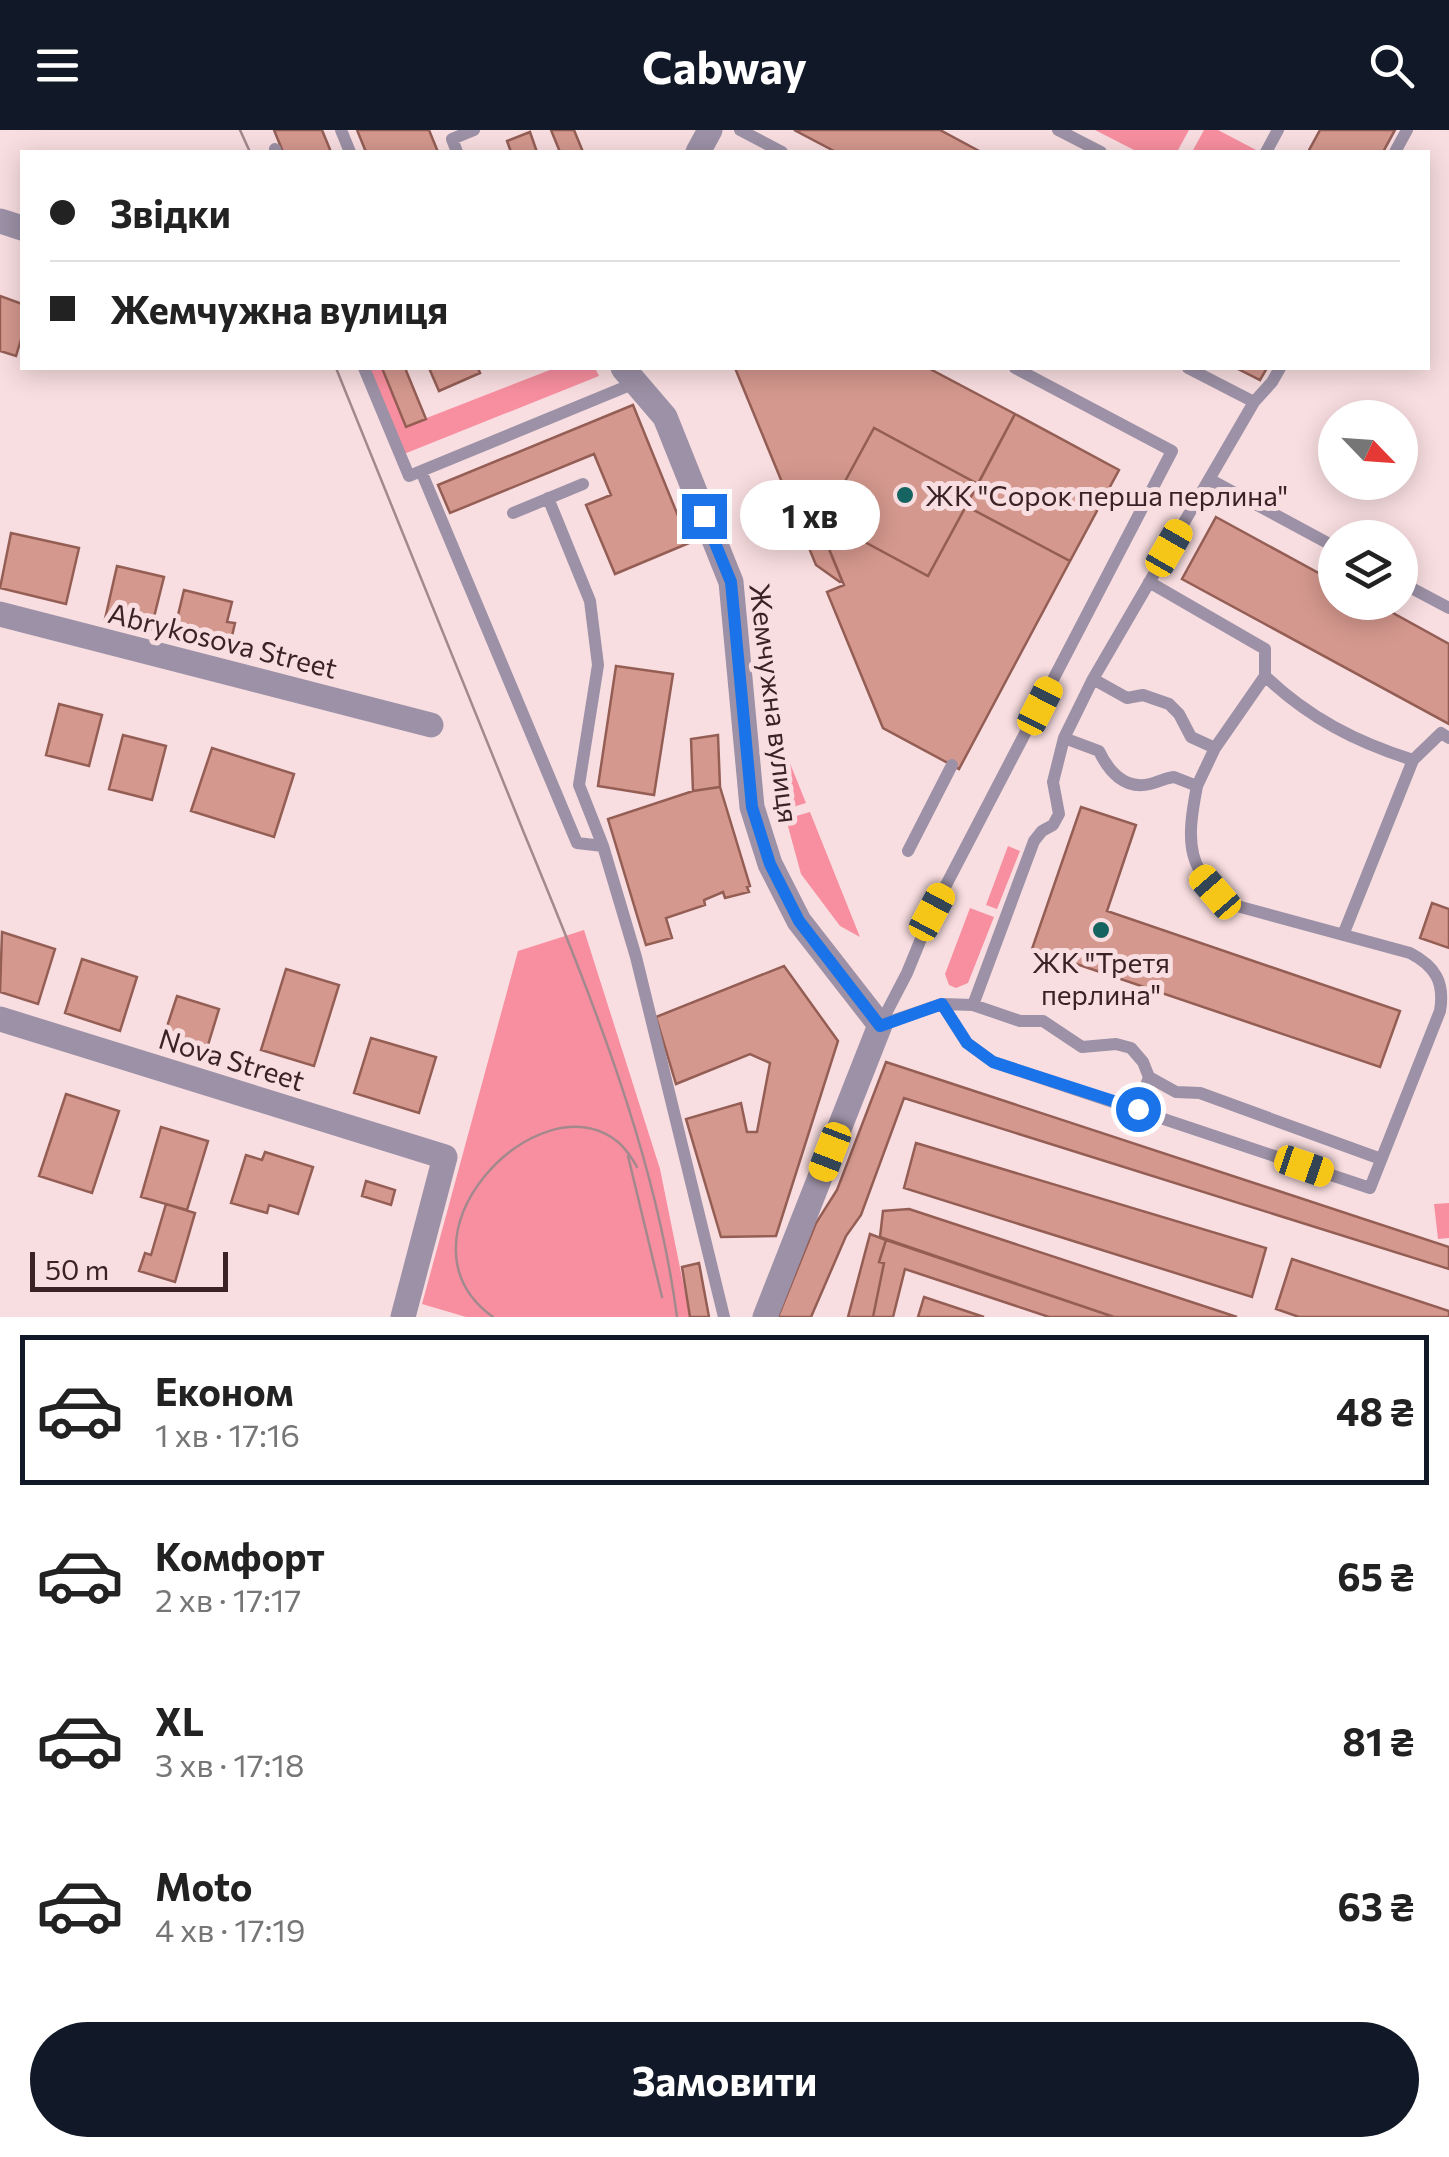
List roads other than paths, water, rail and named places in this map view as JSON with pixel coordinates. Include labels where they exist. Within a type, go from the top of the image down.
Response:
[{"type":"street","name":"Жемчужна вулиця","points":[[633,380],[665,417],[731,582],[752,807],[770,864],[799,921],[880,1026]]},
{"type":"street","name":"Abrykosova Street","points":[[0,614],[431,725]]},
{"type":"street","name":"Nova Street","points":[[0,1018],[445,1158],[403,1317]]},
{"type":"street","points":[[765,1317],[880,1026]]},
{"type":"lane","points":[[457,150],[452,140],[474,130]]},
{"type":"lane","points":[[740,130],[778,150]]},
{"type":"lane","points":[[1058,130],[1096,150]]},
{"type":"lane","points":[[365,370],[409,476],[422,474],[633,380]]},
{"type":"lane","points":[[880,1026],[932,912],[1172,451],[1018,370]]},
{"type":"lane","points":[[1192,370],[1254,402]]},
{"type":"lane","points":[[973,1005],[1034,841],[1053,825],[1059,814],[1053,782],[1064,738],[1093,679],[1208,479],[1254,402],[1279,370]]},
{"type":"lane","points":[[422,474],[577,843],[603,846]]},
{"type":"lane","points":[[1208,479],[1318,538]]},
{"type":"lane","points":[[514,513],[582,484]]},
{"type":"lane","points":[[548,498],[590,600],[598,665],[579,785],[603,846],[636,957],[724,1317]]},
{"type":"lane","points":[[942,1004],[967,1043],[993,1062],[1370,1188],[1440,1010],[1443,994],[1438,978],[1428,962],[1410,953],[1238,906],[1215,892],[1198,872],[1190,849],[1196,786],[1215,748],[1265,676],[1266,649],[1149,582]]},
{"type":"lane","points":[[1418,592],[1449,608]]},
{"type":"lane","points":[[1265,676],[1293,703],[1325,724],[1366,745],[1413,760]]},
{"type":"lane","points":[[1093,679],[1127,698],[1143,695],[1169,704],[1191,737],[1215,748]]},
{"type":"lane","points":[[1343,936],[1413,760],[1440,733],[1449,738]]},
{"type":"lane","points":[[1064,738],[1099,751],[1106,768],[1132,784],[1148,785],[1174,776],[1196,786]]},
{"type":"lane","points":[[908,851],[952,765]]},
{"type":"lane","points":[[880,1026],[942,1004],[973,1005],[1020,1021],[1043,1021],[1082,1047],[1116,1044],[1131,1048],[1149,1077],[1176,1092],[1200,1093],[1381,1158]]},
{"type":"lane","points":[[1138,1109],[1149,1077]]},
{"type":"tram line","points":[[240,130],[249,150]]},
{"type":"tram line","points":[[337,370],[595,1010],[653,1192],[677,1317]]},
{"type":"tram line","points":[[493,1317],[464,1285],[456,1248],[464,1211],[485,1176],[514,1149],[549,1131],[585,1128],[618,1142],[637,1167]]},
{"type":"tram line","points":[[628,1156],[662,1297]]},
{"type":"place","name":"ЖК \"Сорок перша перлина\"","points":[[905,495]]},
{"type":"place","name":"ЖК \"Третя перлина\"","points":[[1101,930]]}]
